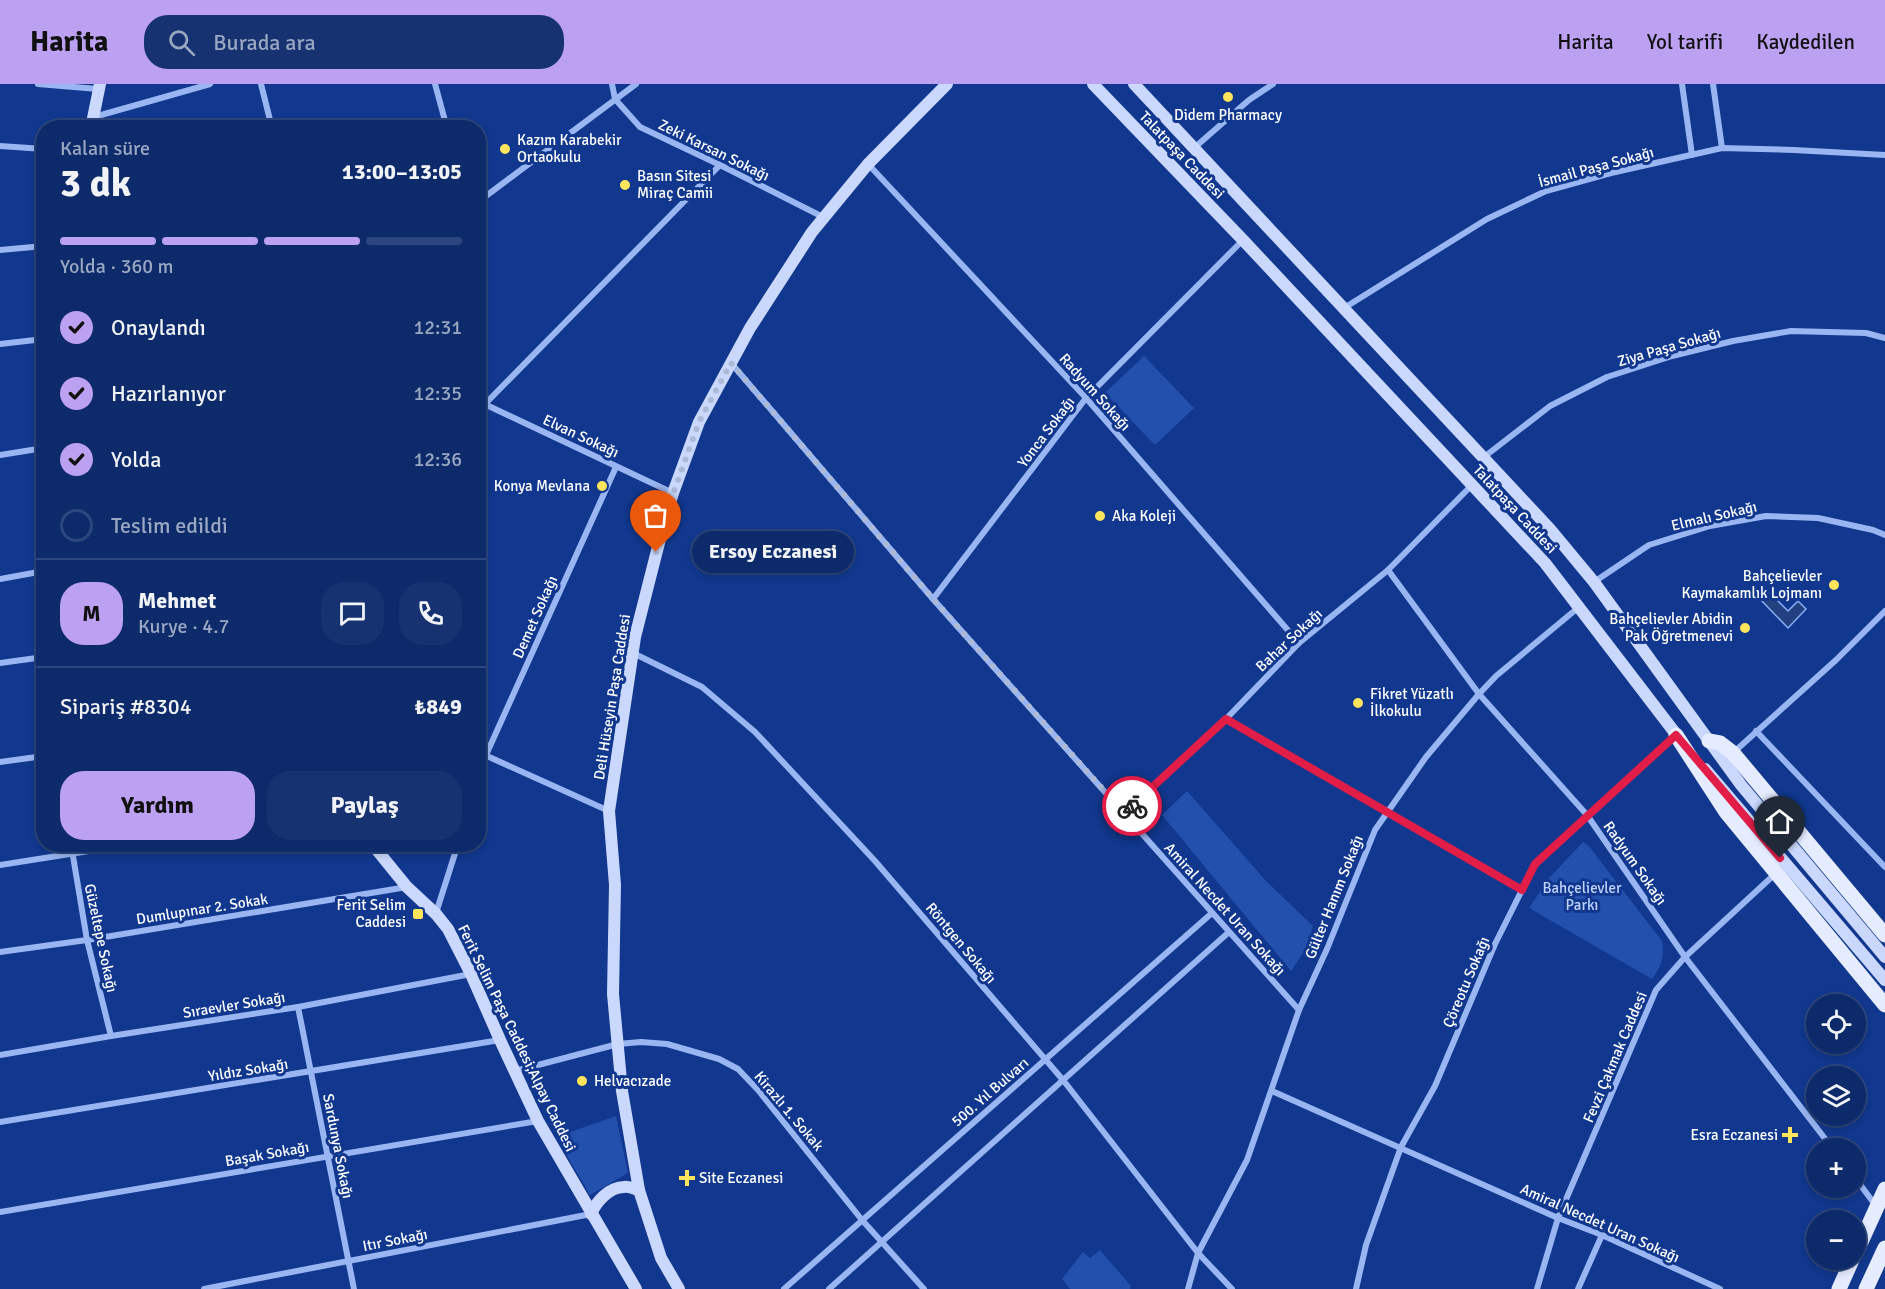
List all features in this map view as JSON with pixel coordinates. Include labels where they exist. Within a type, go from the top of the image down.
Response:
[{"type":"main road","name":"Deli Hüseyin Paşa Caddesi","points":[[679,1289],[661,1258],[639,1190],[622,1091],[614,994],[615,885],[609,811],[635,637],[673,494],[699,422],[756,318],[812,232],[868,164],[947,84]]},
{"type":"main road","name":"Talatpaşa Caddesi","points":[[1093,84],[1243,240],[1545,563],[1676,735],[1885,980]]},
{"type":"main road","name":"Talatpaşa Caddesi","points":[[1134,84],[1550,529],[1594,582],[1741,785],[1885,957]]},
{"type":"main road","points":[[93,120],[100,87]]},
{"type":"main road","points":[[1676,735],[1726,812],[1885,1005]]},
{"type":"main road","points":[[1709,741],[1720,743],[1732,753],[1885,935]]},
{"type":"main road","name":"Ferit Selim Paşa Caddesi;Alpay Caddesi","points":[[379,852],[407,887],[436,914],[448,929],[538,1121],[636,1289]]},
{"type":"main road","points":[[591,1214],[596,1203],[616,1189],[624,1186],[639,1190]]},
{"type":"main road","points":[[1866,1231],[1885,1189]]},
{"type":"main road","points":[[1866,1289],[1885,1248]]},
{"type":"main road","points":[[1839,1289],[1848,1270]]},
{"type":"street","points":[[38,84],[100,87]]},
{"type":"street","points":[[99,120],[210,84]]},
{"type":"street","points":[[261,84],[270,120]]},
{"type":"street","points":[[435,84],[445,120]]},
{"type":"street","points":[[612,84],[615,99]]},
{"type":"street","points":[[486,196],[636,84]]},
{"type":"street","points":[[1193,148],[1249,100],[1272,84]]},
{"type":"street","points":[[1682,84],[1692,154]]},
{"type":"street","points":[[1713,84],[1722,148]]},
{"type":"street","name":"Zeki Karsan Sokağı","points":[[615,99],[640,127],[824,218]]},
{"type":"street","points":[[0,146],[36,148]]},
{"type":"street","name":"İsmail Paşa Sokağı","points":[[1343,308],[1487,219],[1546,191],[1611,172],[1722,148],[1885,155]]},
{"type":"street","name":"Radyum Sokağı","points":[[868,164],[1086,398],[1299,643]]},
{"type":"street","points":[[486,399],[720,165]]},
{"type":"street","name":"Yonca Sokağı","points":[[933,599],[1086,398],[1243,240]]},
{"type":"street","points":[[0,250],[36,247]]},
{"type":"street","name":"Ziya Paşa Sokağı","points":[[1484,457],[1550,406],[1607,377],[1672,356],[1733,341],[1791,331],[1866,333],[1885,338]]},
{"type":"street","points":[[0,344],[36,340]]},
{"type":"street","name":"Amiral Necdet Uran Sokağı","points":[[731,363],[933,599],[1299,1010]]},
{"type":"street","name":"Elvan Sokağı","points":[[486,405],[673,494]]},
{"type":"street","points":[[0,455],[36,449]]},
{"type":"street","name":"Demet Sokağı","points":[[486,755],[616,466]]},
{"type":"street","name":"Bahar Sokağı","points":[[1124,813],[1226,719],[1299,643],[1388,570],[1472,485]]},
{"type":"street","name":"Elmalı Sokağı","points":[[1594,582],[1649,545],[1710,526],[1766,516],[1818,518],[1873,530],[1885,535]]},
{"type":"street","name":"Radyum Sokağı","points":[[1388,570],[1479,694],[1587,815],[1685,957],[1825,1138]]},
{"type":"street","points":[[0,579],[36,573]]},
{"type":"street","name":"Gülter Hanım Sokağı","points":[[1188,1289],[1198,1253],[1247,1160],[1299,1010],[1327,949],[1375,830],[1426,757],[1479,694],[1496,676],[1580,606]]},
{"type":"street","points":[[1732,753],[1836,660],[1885,611]]},
{"type":"street","name":"Röntgen Sokağı","points":[[633,653],[702,687],[755,732],[875,861],[1063,1080],[1198,1253],[1232,1289]]},
{"type":"street","points":[[0,663],[36,658]]},
{"type":"street","points":[[1226,719],[1522,890]]},
{"type":"street","points":[[1756,731],[1885,867]]},
{"type":"street","name":"Çöreotu Sokağı","points":[[1356,1289],[1366,1245],[1401,1147],[1435,1086],[1495,944],[1535,864],[1676,735]]},
{"type":"street","points":[[486,755],[609,811]]},
{"type":"street","points":[[0,762],[36,757]]},
{"type":"street","name":"Güzeltepe Sokağı","points":[[72,852],[87,940],[111,1036]]},
{"type":"street","points":[[0,865],[89,852]]},
{"type":"street","points":[[436,914],[455,852]]},
{"type":"street","name":"Fevzi Çakmak Caddesi","points":[[1537,1289],[1558,1218],[1656,990],[1685,957],[1775,874]]},
{"type":"street","name":"Dumlupınar 2. Sokak","points":[[0,952],[87,940],[407,887]]},
{"type":"street","name":"500. Yıl Bulvarı","points":[[784,1289],[1212,913]]},
{"type":"street","points":[[829,1289],[1229,932]]},
{"type":"street","name":"Sıraevler Sokağı","points":[[0,1055],[298,1007],[471,974]]},
{"type":"street","name":"Sardunya Sokağı","points":[[298,1007],[354,1289]]},
{"type":"street","name":"Yıldız Sokağı","points":[[0,1122],[500,1040]]},
{"type":"street","name":"Kirazlı 1. Sokak","points":[[515,1071],[618,1044],[641,1042],[667,1044],[719,1059],[738,1069],[758,1090],[862,1221],[924,1289]]},
{"type":"street","name":"Amiral Necdet Uran Sokağı","points":[[1272,1091],[1720,1289]]},
{"type":"street","name":"Başak Sokağı","points":[[0,1212],[538,1121]]},
{"type":"street","points":[[1866,1192],[1877,1206]]},
{"type":"street","name":"Itır Sokağı","points":[[204,1289],[591,1214]]},
{"type":"street","points":[[1578,1289],[1602,1235]]},
{"type":"green space","points":[[1144,356],[1194,408],[1155,445],[1105,393]]},
{"type":"green space","points":[[1187,791],[1267,882],[1313,926],[1307,947],[1291,971],[1162,815]]},
{"type":"green space","name":"Bahçelievler Parkı","points":[[1583,842],[1588,845],[1662,941],[1662,961],[1652,979],[1529,908],[1550,877]]},
{"type":"green space","points":[[616,1116],[628,1173],[590,1195],[556,1137]]},
{"type":"green space","points":[[1100,1250],[1131,1286],[1130,1289],[1070,1289],[1062,1279],[1083,1252],[1090,1258]]},
{"type":"shaded area","points":[[1768,591],[1788,611],[1798,601],[1806,609],[1788,628],[1760,599]]},
{"type":"way so far","points":[[656,552],[673,494],[699,422],[731,363],[933,599],[1124,813],[1132,806]]},
{"type":"place","name":"Didem Pharmacy","points":[[1228,97]]},
{"type":"place","name":"Kazım Karabekir Ortaokulu","points":[[505,149]]},
{"type":"place","name":"Basın Sitesi Miraç Camii","points":[[625,185]]},
{"type":"place","name":"Konya Mevlana","points":[[602,486]]},
{"type":"place","name":"Aka Koleji","points":[[1100,516]]},
{"type":"place","name":"Ersoy Eczanesi","points":[[656,552]]},
{"type":"place","name":"Bahçelievler Kaymakamlık Lojmanı","points":[[1834,585]]},
{"type":"place","name":"Bahçelievler Abidin Pak Öğretmenevi","points":[[1745,628]]},
{"type":"place","name":"Fikret Yüzatlı İlkokulu","points":[[1358,703]]},
{"type":"place","name":"Ferit Selim Caddesi","points":[[418,914]]},
{"type":"place","name":"Helvacızade","points":[[582,1081]]},
{"type":"place","name":"Esra Eczanesi","points":[[1790,1135]]},
{"type":"place","name":"Site Eczanesi","points":[[687,1178]]},
{"type":"route","points":[[1132,806],[1226,719],[1522,890],[1535,864],[1676,735],[1780,858]]}]
